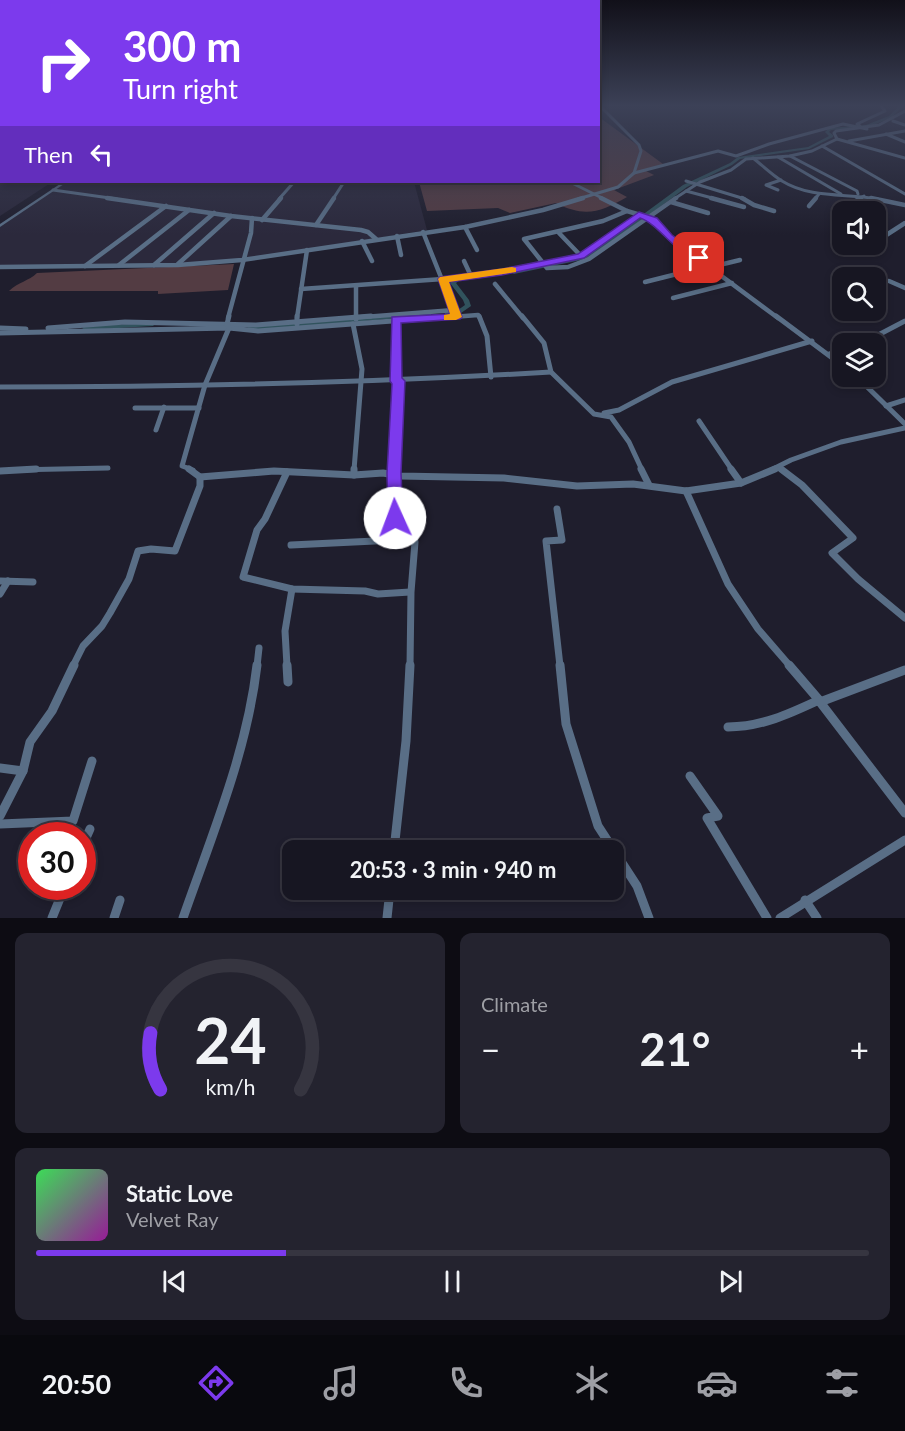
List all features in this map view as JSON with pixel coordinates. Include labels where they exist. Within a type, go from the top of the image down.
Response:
[{"type":"street","points":[[634,173],[640,149]]},
{"type":"street","points":[[736,156],[760,149]]},
{"type":"street","points":[[0,267],[178,265],[242,260],[465,227],[543,210],[618,187],[634,173],[718,151],[746,159],[790,156],[816,149]]},
{"type":"street","points":[[827,149],[905,194]]},
{"type":"street","points":[[874,149],[905,158]]},
{"type":"street","points":[[790,156],[857,191],[858,195]]},
{"type":"street","points":[[778,157],[841,195]]},
{"type":"street","points":[[753,158],[781,180],[819,194],[858,195],[905,205]]},
{"type":"street","points":[[627,211],[603,221],[559,233],[524,239],[547,268],[568,267],[589,259],[671,202],[694,183],[717,177],[739,167],[746,159]]},
{"type":"street","points":[[778,190],[766,185],[781,180]]},
{"type":"street","points":[[686,181],[741,197],[754,205],[774,211]]},
{"type":"street","points":[[0,224],[8,221],[64,183]]},
{"type":"street","points":[[262,220],[293,183]]},
{"type":"street","points":[[316,225],[343,183]]},
{"type":"street","points":[[572,183],[627,211],[654,219],[669,237],[832,357]]},
{"type":"street","points":[[53,190],[231,216],[361,230],[368,232],[376,239]]},
{"type":"street","points":[[686,191],[744,207]]},
{"type":"street","points":[[809,206],[819,194]]},
{"type":"street","points":[[855,201],[864,196]]},
{"type":"street","points":[[671,202],[708,213]]},
{"type":"street","points":[[85,266],[166,206]]},
{"type":"street","points":[[119,266],[189,210]]},
{"type":"street","points":[[154,265],[214,213]]},
{"type":"street","points":[[301,289],[356,287],[471,276],[581,256],[639,215]]},
{"type":"street","points":[[178,265],[231,216]]},
{"type":"street","points":[[0,816],[22,771],[30,742],[52,711],[83,646],[110,614],[129,579],[138,551],[151,549],[175,551],[200,486],[200,477],[195,471],[182,466],[205,385],[228,326],[242,260],[251,232],[252,218]]},
{"type":"street","points":[[886,235],[905,223]]},
{"type":"street","points":[[465,227],[477,250]]},
{"type":"street","points":[[423,232],[456,317]]},
{"type":"street","points":[[559,233],[581,256]]},
{"type":"street","points":[[397,236],[401,255]]},
{"type":"street","points":[[362,241],[372,261]]},
{"type":"street","points":[[298,328],[296,321],[307,250]]},
{"type":"street","points":[[645,282],[740,260]]},
{"type":"street","points":[[464,261],[471,276]]},
{"type":"street","points":[[889,281],[905,288]]},
{"type":"street","points":[[673,298],[732,283]]},
{"type":"street","points":[[495,284],[544,343],[551,372],[594,414],[619,410],[672,382],[812,341]]},
{"type":"street","points":[[354,475],[362,382],[355,321],[356,287]]},
{"type":"street","points":[[0,328],[22,330],[125,322],[228,326],[258,331],[454,310]]},
{"type":"street","points":[[0,333],[256,325],[296,321],[396,320],[478,315],[481,318],[487,340],[491,377]]},
{"type":"street","points":[[396,320],[394,473],[396,540]]},
{"type":"street","points":[[882,333],[905,321]]},
{"type":"street","points":[[899,324],[905,327]]},
{"type":"street","points":[[0,387],[362,382],[491,377],[551,372]]},
{"type":"street","points":[[200,477],[227,478],[238,474],[288,472],[354,475],[394,473],[400,476],[504,478],[577,486],[650,485],[686,491],[710,489],[741,483],[791,460],[841,442],[905,426],[867,387]]},
{"type":"street","points":[[886,406],[905,400]]},
{"type":"street","points":[[156,430],[164,407]]},
{"type":"street","points":[[135,408],[199,408]]},
{"type":"street","points":[[601,414],[610,417],[629,442],[650,485]]},
{"type":"street","points":[[699,421],[741,483]]},
{"type":"street","points":[[779,467],[802,485],[853,538],[832,553],[858,579],[905,618]]},
{"type":"street","points":[[0,471],[108,468]]},
{"type":"street","points":[[288,472],[265,519],[257,530],[243,577],[292,589],[365,591],[378,594],[410,592]]},
{"type":"street","points":[[686,491],[728,584],[758,629],[819,701],[905,813]]},
{"type":"street","points":[[557,509],[562,540],[546,541],[566,724],[598,826],[637,886],[649,918]]},
{"type":"street","points":[[291,546],[396,540],[415,542],[410,592],[410,677],[403,786],[395,840]]},
{"type":"street","points":[[0,594],[4,581],[33,582]]},
{"type":"street","points":[[288,682],[285,631],[292,589]]},
{"type":"street","points":[[183,918],[236,769],[253,702],[259,648]]},
{"type":"street","points":[[728,727],[745,728],[777,718],[905,670]]},
{"type":"street","points":[[0,824],[73,821],[92,761]]},
{"type":"street","points":[[0,768],[22,771]]},
{"type":"street","points":[[690,776],[718,816],[707,818],[767,918]]},
{"type":"street","points":[[780,918],[805,900],[905,840]]},
{"type":"street","points":[[52,918],[59,900]]},
{"type":"street","points":[[114,918],[120,900]]},
{"type":"street","points":[[387,918],[389,900]]},
{"type":"street","points":[[805,900],[817,918]]},
{"type":"shaded area","points":[[600,149],[642,149],[663,164],[646,171],[654,175],[614,190],[627,197],[593,211],[584,212],[556,203],[510,213],[498,208],[427,211],[419,183],[600,183]]},
{"type":"shaded area","points":[[0,183],[50,183],[0,216]]},
{"type":"shaded area","points":[[63,183],[414,183],[427,230],[242,260],[153,268],[0,268],[0,224]]},
{"type":"shaded area","points":[[234,264],[228,290],[158,294],[158,291],[9,291],[37,273]]},
{"type":"waterway","points":[[514,272],[584,258],[594,253],[685,186],[739,158],[803,149]]},
{"type":"waterway","points":[[447,313],[459,312],[468,306],[453,283],[458,279],[467,278]]},
{"type":"waterway","points":[[250,327],[265,328],[429,314]]},
{"type":"waterway","points":[[85,328],[151,325]]},
{"type":"slow traffic","points":[[448,317],[456,317],[443,279],[512,270]]},
{"type":"route","points":[[395,518],[394,473],[399,381],[396,381],[396,320],[456,317],[443,279],[502,272],[581,256],[639,215],[654,219],[669,237],[699,258]]}]
